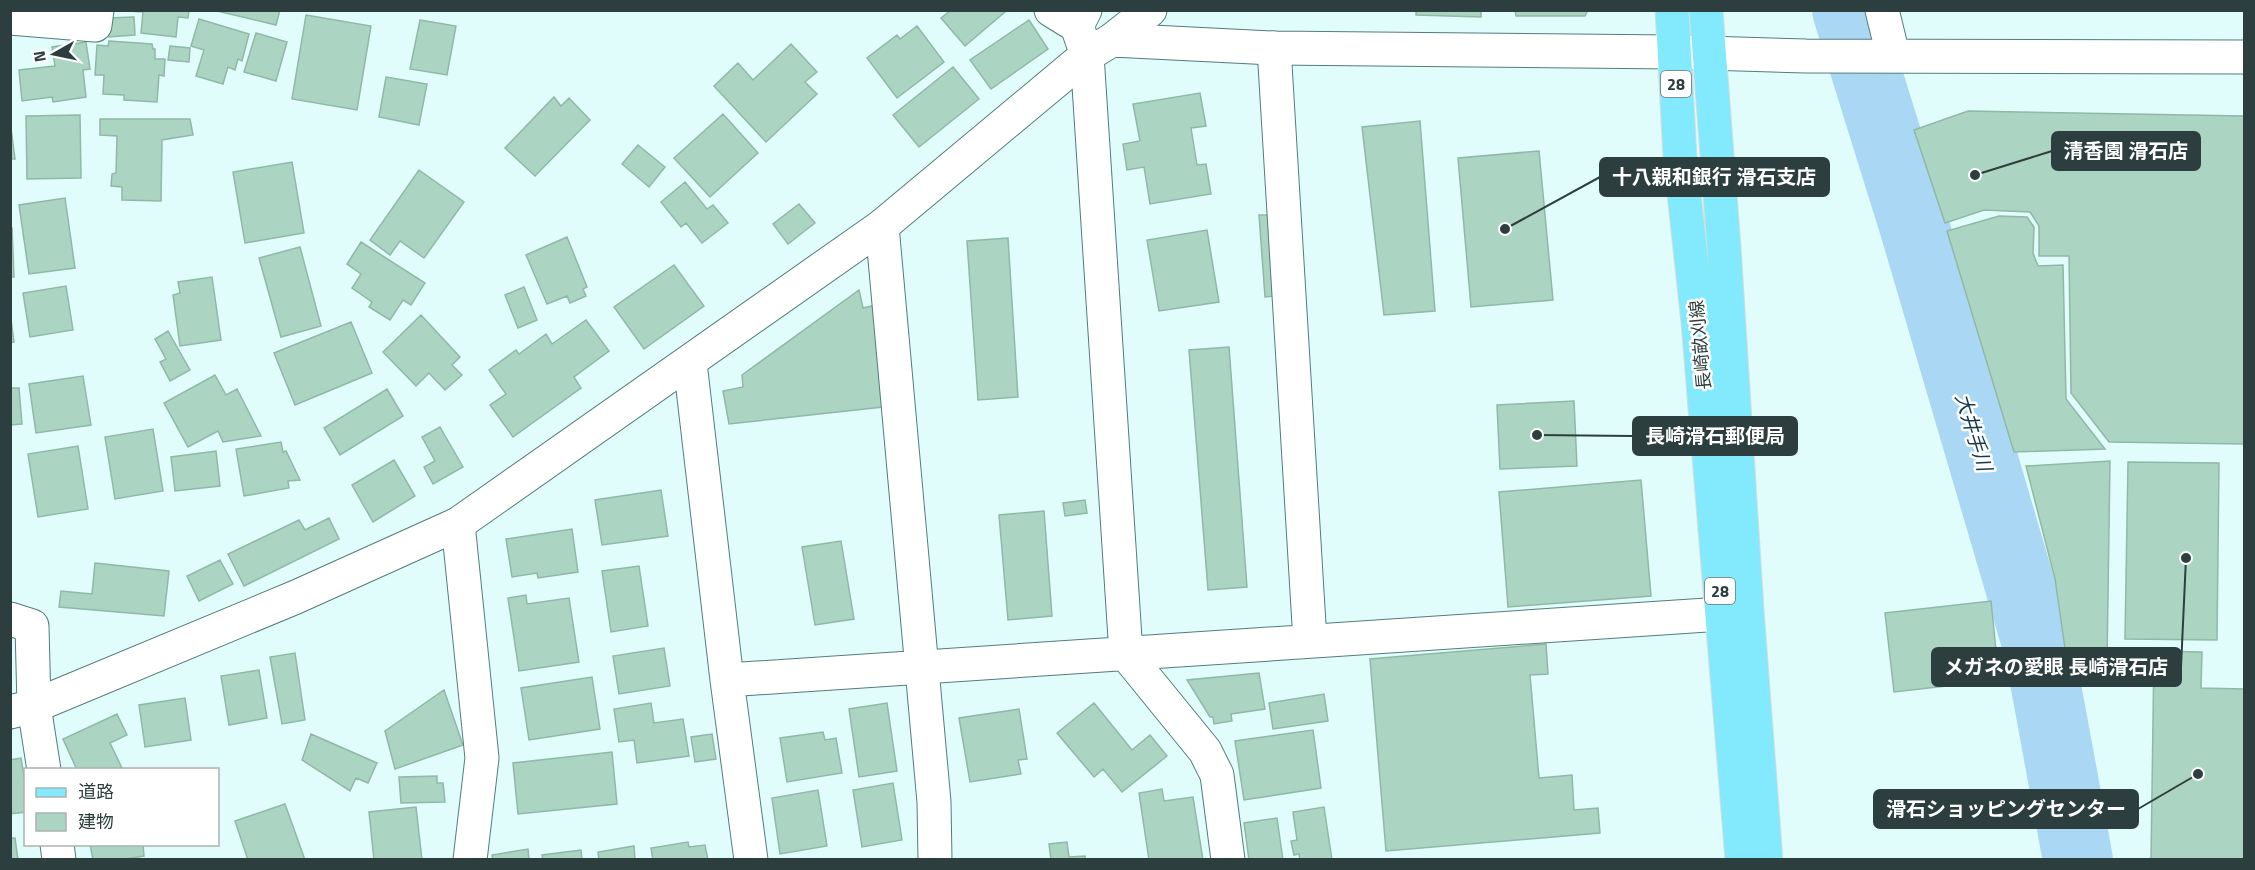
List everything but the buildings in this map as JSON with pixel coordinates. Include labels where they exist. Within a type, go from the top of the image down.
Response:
[{"type":"main road","name":"長崎畝刈線","points":[[1672,10],[1681,168],[1698,322],[1742,860]]},
{"type":"main road","name":"長崎畝刈線","points":[[1706,10],[1714,133],[1725,247],[1747,610],[1766,860]]},
{"type":"street","points":[[10,18],[95,25],[97,10]]},
{"type":"street","points":[[22,709],[296,597],[458,524],[882,226],[1082,29],[1150,10]]},
{"type":"street","points":[[1882,10],[1893,55]]},
{"type":"street","points":[[1082,29],[1274,48],[1674,52],[1806,56],[2244,57]]},
{"type":"street","points":[[1082,29],[1126,654],[1204,751],[1217,775],[1228,860]]},
{"type":"street","points":[[1274,48],[1310,641]]},
{"type":"street","points":[[882,226],[934,802],[935,860]]},
{"type":"street","points":[[690,363],[727,680],[751,860]]},
{"type":"street","points":[[458,524],[482,758],[470,860]]},
{"type":"street","points":[[727,680],[1722,614]]},
{"type":"street","points":[[10,619],[32,626],[22,709],[43,768]]},
{"type":"waterway","name":"大井手川","points":[[1847,10],[1914,225],[2040,654],[2078,860]]},
{"type":"place","name":"清香園 滑石店","points":[[1975,175]]},
{"type":"place","name":"十八親和銀行 滑石支店","points":[[1505,229]]},
{"type":"place","name":"長崎滑石郵便局","points":[[1537,435]]},
{"type":"place","name":"メガネの愛眼 長崎滑石店","points":[[2186,558]]},
{"type":"place","name":"滑石ショッピングセンター","points":[[2198,774]]}]
